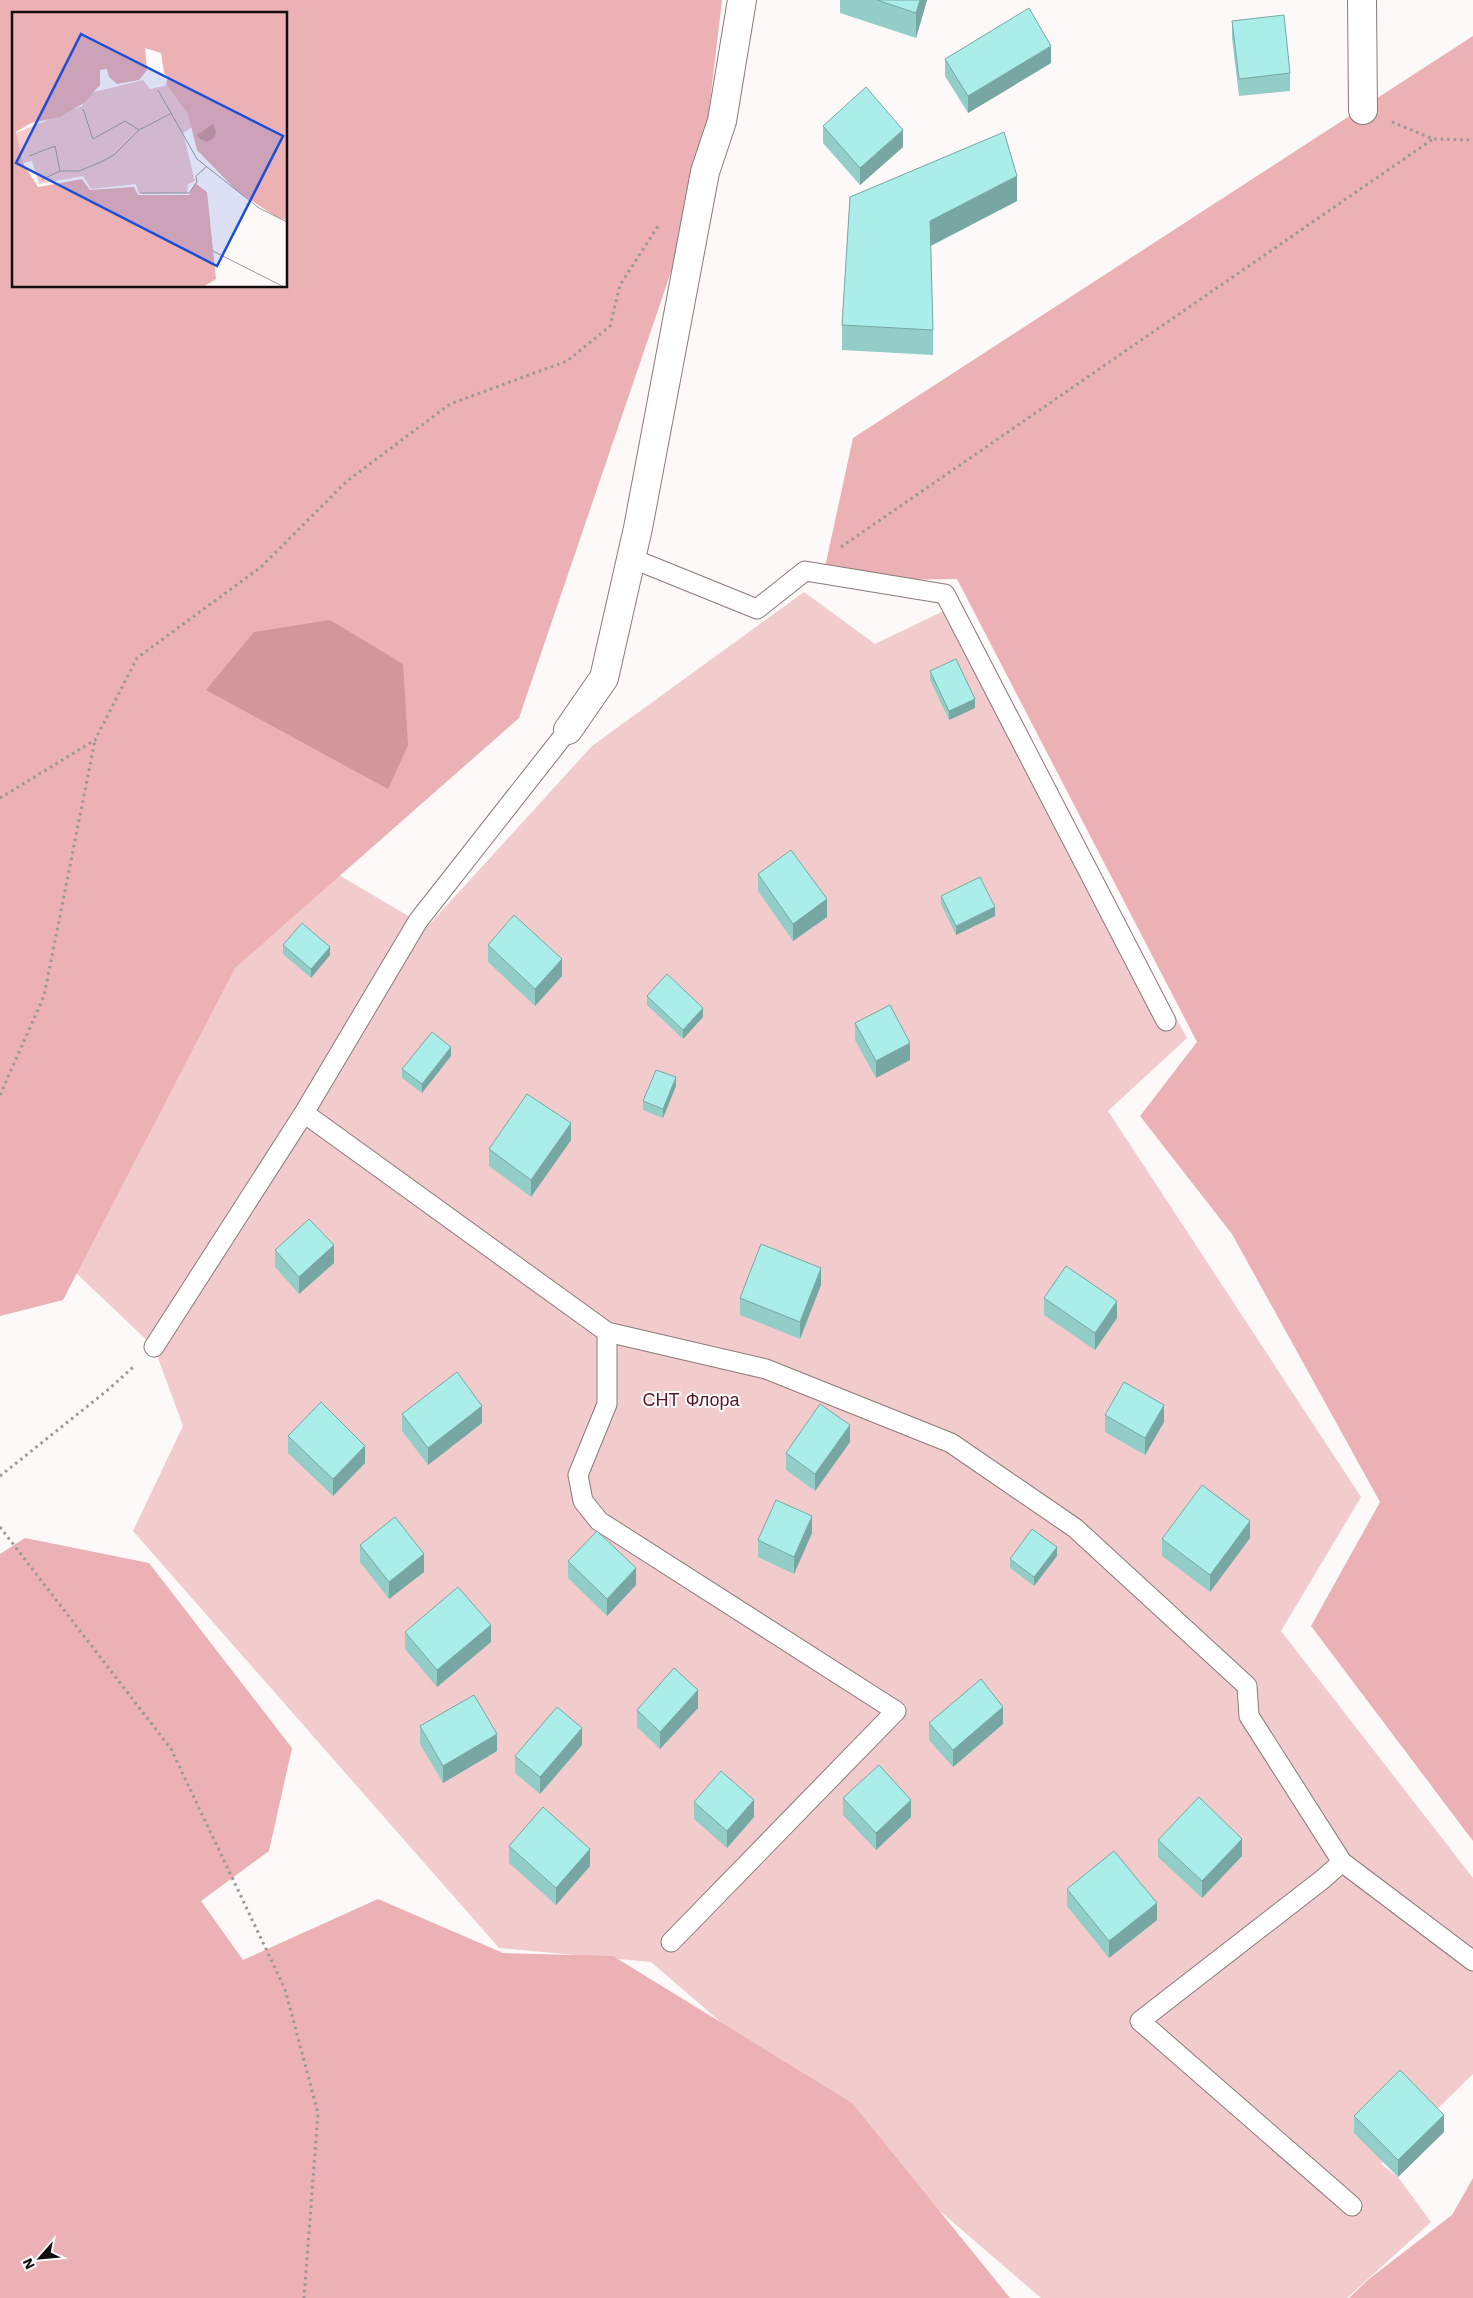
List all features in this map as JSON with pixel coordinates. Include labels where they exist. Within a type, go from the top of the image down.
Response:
[{"type":"street","points":[[568,730],[604,678],[631,558],[705,172],[722,121],[742,0]]},
{"type":"street","points":[[1362,0],[1363,110]]},
{"type":"lane","points":[[631,558],[757,609],[805,571],[945,594],[1166,1022]]},
{"type":"lane","points":[[154,1347],[304,1113],[418,921],[568,730]]},
{"type":"lane","points":[[304,1113],[607,1332],[766,1368],[951,1443],[1074,1528],[1247,1686],[1249,1716],[1342,1862],[1473,1961]]},
{"type":"lane","points":[[607,1332],[606,1404],[578,1475],[583,1501],[599,1521],[896,1711],[671,1942]]},
{"type":"lane","points":[[1342,1862],[1323,1879],[1140,2021],[1352,2206]]},
{"type":"path","points":[[1363,110],[1433,139],[1473,140]]},
{"type":"path","points":[[805,571],[1433,139]]},
{"type":"path","points":[[0,1095],[44,996],[95,740],[138,658],[261,567],[347,481],[450,404],[568,360],[610,326],[620,285],[654,230],[667,216]]},
{"type":"path","points":[[0,798],[95,740]]},
{"type":"path","points":[[0,1476],[109,1389],[154,1347]]},
{"type":"path","points":[[0,1528],[171,1749],[285,1989],[318,2113],[304,2298]]},
{"type":"green space","name":"СНТ Флора","points":[[804,592],[875,644],[952,607],[1187,1038],[1108,1111],[1361,1497],[1281,1631],[1473,1878],[1473,2074],[1381,2164],[1398,2177],[1431,2222],[1347,2298],[1041,2298],[651,1962],[499,1948],[133,1531],[183,1426],[154,1347],[34,1233],[315,861],[427,927],[592,746]]},
{"type":"shaded area","points":[[0,0],[722,0],[709,111],[705,172],[519,718],[235,968],[63,1300],[0,1316]]},
{"type":"shaded area","points":[[1473,36],[1473,1841],[1311,1626],[1380,1502],[1232,1234],[1140,1116],[1197,1042],[957,579],[822,581],[853,438]]},
{"type":"shaded area","points":[[330,620],[403,664],[408,745],[388,789],[206,690],[254,632]]},
{"type":"shaded area","points":[[25,1538],[149,1563],[292,1748],[269,1851],[201,1901],[243,1960],[378,1899],[503,1953],[613,1956],[852,2103],[1010,2298],[0,2298],[0,1554]]},
{"type":"shaded area","points":[[1473,2178],[1473,2298],[1349,2298],[1369,2279],[1452,2215]]},
{"type":"building","points":[[877,0],[920,0],[916,13]]},
{"type":"building","points":[[1029,8],[1051,46],[968,96],[945,59]]},
{"type":"building","points":[[1284,15],[1290,73],[1239,79],[1232,21]]},
{"type":"building","points":[[866,87],[903,130],[860,168],[823,126]]},
{"type":"building","points":[[1004,132],[1017,176],[930,221],[933,330],[842,325],[850,197]]},
{"type":"building","points":[[956,659],[975,699],[949,711],[930,671]]},
{"type":"building","points":[[791,850],[827,899],[793,924],[758,874]]},
{"type":"building","points":[[980,877],[995,907],[956,926],[941,896]]},
{"type":"building","points":[[514,915],[562,959],[535,989],[488,945]]},
{"type":"building","points":[[302,923],[330,947],[311,969],[283,945]]},
{"type":"building","points":[[667,974],[703,1008],[683,1030],[647,996]]},
{"type":"building","points":[[890,1005],[910,1043],[876,1061],[855,1023]]},
{"type":"building","points":[[432,1032],[451,1047],[422,1084],[402,1069]]},
{"type":"building","points":[[656,1070],[676,1077],[663,1109],[643,1101]]},
{"type":"building","points":[[527,1094],[571,1123],[531,1180],[489,1149]]},
{"type":"building","points":[[309,1219],[334,1245],[299,1277],[275,1250]]},
{"type":"building","points":[[761,1244],[821,1268],[800,1322],[740,1298]]},
{"type":"building","points":[[1066,1266],[1117,1301],[1095,1333],[1044,1298]]},
{"type":"building","points":[[457,1372],[482,1406],[428,1448],[402,1414]]},
{"type":"building","points":[[1124,1382],[1164,1405],[1145,1438],[1105,1415]]},
{"type":"building","points":[[321,1402],[365,1446],[333,1479],[288,1436]]},
{"type":"building","points":[[820,1404],[850,1425],[815,1474],[786,1453]]},
{"type":"building","points":[[1202,1485],[1250,1521],[1210,1575],[1162,1539]]},
{"type":"building","points":[[776,1500],[812,1516],[794,1557],[758,1540]]},
{"type":"building","points":[[395,1517],[424,1554],[389,1582],[360,1545]]},
{"type":"building","points":[[1032,1529],[1057,1547],[1034,1577],[1010,1559]]},
{"type":"building","points":[[597,1531],[636,1568],[607,1599],[568,1561]]},
{"type":"building","points":[[458,1587],[491,1625],[437,1670],[405,1632]]},
{"type":"building","points":[[674,1668],[698,1690],[660,1732],[637,1710]]},
{"type":"building","points":[[981,1679],[1003,1707],[953,1750],[929,1723]]},
{"type":"building","points":[[474,1695],[497,1734],[443,1766],[420,1726]]},
{"type":"building","points":[[557,1707],[582,1728],[540,1777],[515,1756]]},
{"type":"building","points":[[879,1765],[911,1800],[876,1833],[843,1798]]},
{"type":"building","points":[[721,1771],[754,1800],[727,1831],[694,1802]]},
{"type":"building","points":[[1199,1797],[1242,1839],[1202,1881],[1158,1840]]},
{"type":"building","points":[[543,1807],[590,1849],[556,1888],[509,1846]]},
{"type":"building","points":[[1114,1851],[1157,1903],[1109,1941],[1067,1889]]},
{"type":"building","points":[[1400,2070],[1444,2115],[1398,2160],[1354,2116]]}]
